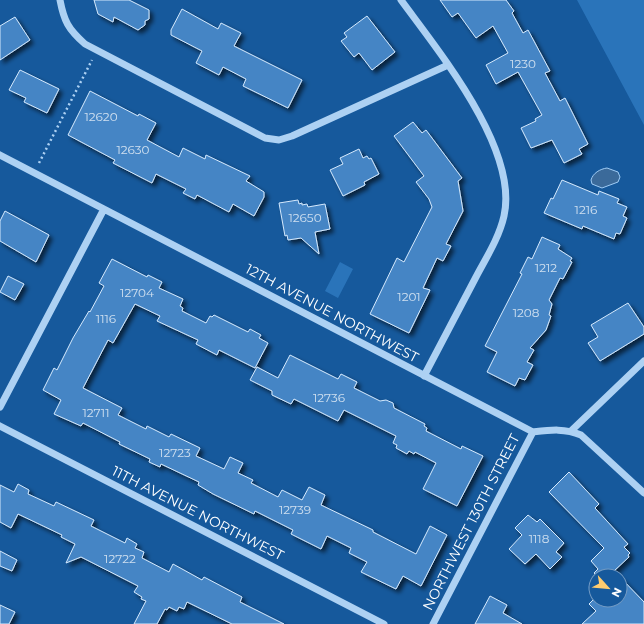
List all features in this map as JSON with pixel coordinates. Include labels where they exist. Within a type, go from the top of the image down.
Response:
[{"type":"street","points":[[60,0],[64,19],[72,33],[84,44],[265,138],[279,140],[292,136],[448,64]]},
{"type":"street","points":[[401,0],[448,64],[478,111],[497,154],[506,193],[504,216],[495,240],[424,376]]},
{"type":"street","name":"12TH AVENUE NORTHWEST","points":[[0,155],[533,432]]},
{"type":"street","points":[[0,407],[104,209]]},
{"type":"street","points":[[572,431],[644,361]]},
{"type":"street","name":"11TH AVENUE NORTHWEST","points":[[0,426],[384,624]]},
{"type":"street","points":[[533,432],[553,429],[572,431],[581,435],[644,493]]},
{"type":"street","name":"NORTHWEST 130TH STREET","points":[[433,624],[533,432]]},
{"type":"path","points":[[39,163],[93,58]]},
{"type":"shaded area","points":[[577,0],[644,0],[644,125]]},
{"type":"shaded area","points":[[607,168],[618,172],[620,177],[618,182],[602,188],[592,184],[591,180],[595,173],[599,170]]},
{"type":"shaded area","points":[[340,262],[353,269],[338,298],[325,291]]},
{"type":"building","points":[[94,0],[129,0],[149,10],[149,19],[145,21],[145,25],[138,30],[114,17],[113,22],[98,14]]},
{"type":"building","points":[[440,0],[506,0],[514,11],[512,13],[523,33],[528,30],[550,71],[545,73],[560,101],[565,98],[588,144],[579,149],[582,154],[564,163],[552,140],[531,148],[521,128],[536,121],[535,119],[542,115],[518,72],[496,84],[486,65],[508,53],[493,26],[476,38],[458,13],[452,17]]},
{"type":"building","points":[[182,9],[218,29],[221,23],[241,33],[234,46],[302,80],[288,108],[243,86],[246,79],[223,67],[219,75],[196,63],[202,51],[171,35],[171,30]]},
{"type":"building","points":[[367,16],[395,52],[372,70],[359,53],[354,57],[341,41],[347,37],[344,33]]},
{"type":"building","points":[[15,17],[30,40],[0,60],[0,26]]},
{"type":"building","points":[[20,70],[59,89],[47,113],[24,102],[26,98],[9,90]]},
{"type":"building","points":[[90,91],[138,116],[139,114],[156,123],[147,140],[179,157],[183,148],[205,159],[206,155],[250,176],[246,181],[264,192],[264,197],[254,216],[233,204],[229,212],[197,195],[195,199],[183,193],[186,189],[156,174],[152,183],[113,163],[115,160],[68,135]]},
{"type":"building","points":[[413,122],[422,133],[426,130],[462,178],[458,181],[463,211],[446,244],[451,246],[443,261],[437,258],[423,288],[430,290],[409,333],[370,314],[397,258],[404,262],[432,207],[429,199],[416,182],[424,176],[394,136]]},
{"type":"building","points":[[359,149],[363,158],[367,156],[369,159],[371,158],[379,174],[364,182],[365,185],[343,196],[330,170],[343,164],[340,158]]},
{"type":"building","points":[[562,180],[598,195],[599,191],[619,199],[617,203],[627,207],[623,216],[627,218],[620,234],[616,233],[614,239],[583,226],[582,229],[544,213]]},
{"type":"building","points":[[298,200],[299,204],[307,204],[308,207],[325,204],[330,229],[315,232],[319,254],[301,238],[288,240],[287,235],[285,236],[279,203]]},
{"type":"building","points":[[5,211],[49,235],[36,262],[0,241],[0,221]]},
{"type":"building","points":[[542,237],[560,245],[558,249],[572,258],[570,261],[572,262],[563,279],[560,278],[549,300],[552,304],[549,315],[551,316],[546,330],[530,348],[534,350],[527,362],[533,365],[525,380],[519,378],[515,386],[487,372],[497,352],[485,346],[522,274],[520,273],[528,257],[532,259]]},
{"type":"building","points":[[112,259],[147,277],[148,275],[162,282],[159,288],[183,299],[180,306],[183,308],[182,311],[206,323],[210,316],[212,317],[214,315],[248,332],[250,329],[261,335],[259,338],[268,343],[255,368],[219,350],[217,355],[196,344],[198,340],[157,321],[160,316],[135,304],[113,343],[108,340],[83,388],[122,408],[118,415],[146,429],[147,426],[169,437],[171,434],[200,448],[196,456],[224,469],[230,457],[243,463],[238,473],[253,480],[251,483],[278,497],[282,490],[302,500],[309,487],[325,495],[321,505],[373,530],[373,532],[416,554],[430,526],[447,535],[421,586],[403,576],[396,589],[361,572],[367,562],[349,553],[351,548],[327,536],[321,549],[291,534],[293,530],[255,511],[254,514],[213,494],[198,485],[199,482],[161,464],[160,467],[149,462],[150,459],[119,444],[120,442],[83,423],[81,426],[54,414],[61,400],[43,390],[54,368],[57,370],[73,338],[89,311],[90,312],[104,286],[99,283]]},
{"type":"building","points":[[8,276],[24,284],[15,300],[0,292]]},
{"type":"building","points":[[628,303],[644,327],[644,334],[600,361],[588,343],[598,337],[591,325]]},
{"type":"building","points":[[290,355],[338,379],[341,374],[357,382],[354,388],[380,401],[386,400],[393,403],[394,408],[425,424],[424,426],[427,428],[426,431],[461,449],[462,446],[483,456],[457,506],[423,489],[436,463],[415,452],[414,454],[409,451],[407,454],[396,448],[397,445],[393,443],[396,436],[344,410],[338,421],[294,399],[291,404],[272,395],[272,391],[250,380],[257,367],[278,378]]},
{"type":"building","points":[[569,472],[599,504],[595,508],[628,544],[624,547],[630,553],[628,555],[629,557],[617,568],[597,568],[591,561],[604,548],[549,492]]},
{"type":"building","points":[[18,484],[29,490],[28,494],[54,506],[56,502],[94,520],[91,526],[125,543],[127,538],[137,544],[135,548],[144,552],[142,558],[169,572],[173,564],[202,580],[204,577],[242,597],[240,602],[284,624],[232,624],[187,602],[184,609],[179,607],[177,611],[169,607],[167,610],[165,609],[157,624],[134,624],[146,601],[141,599],[142,597],[134,592],[138,586],[81,557],[66,563],[75,544],[61,537],[62,535],[18,514],[11,528],[0,522],[0,485],[14,492]]},
{"type":"building","points":[[528,515],[537,522],[540,519],[564,543],[556,552],[562,557],[550,569],[536,554],[525,564],[509,549],[522,535],[515,528]]},
{"type":"building","points":[[0,551],[17,560],[12,571],[0,566]]},
{"type":"building","points":[[628,585],[644,602],[644,624],[582,624],[596,611],[593,608],[628,608]]},
{"type":"building","points":[[490,596],[507,605],[503,613],[522,624],[475,624]]},
{"type":"building","points":[[0,605],[15,612],[9,624],[0,624]]}]
